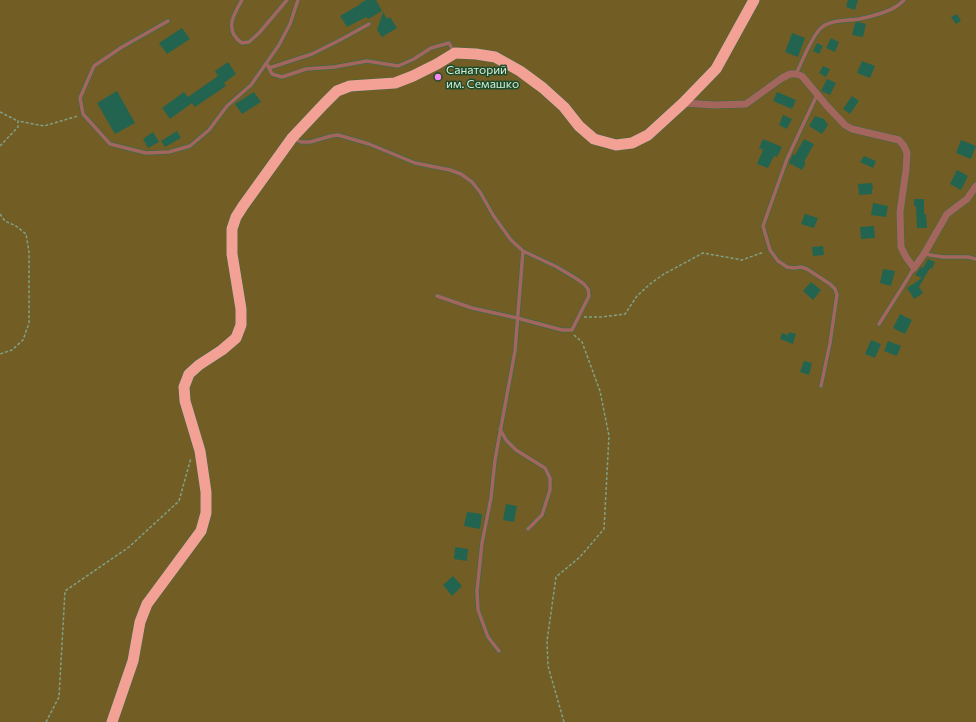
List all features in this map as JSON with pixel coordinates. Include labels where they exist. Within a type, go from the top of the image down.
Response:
[{"type":"highway","points":[[112,722],[133,661],[140,622],[147,604],[202,531],[206,513],[206,492],[200,451],[185,401],[184,387],[190,374],[199,365],[222,350],[236,338],[241,325],[241,309],[232,254],[232,229],[236,217],[243,206],[292,138],[338,91],[350,86],[395,83],[437,64],[455,53],[496,57],[543,88],[564,107],[579,126],[594,139],[616,145],[632,143],[648,135],[683,103],[716,69],[754,0]]},
{"type":"street","points":[[683,103],[715,105],[746,104],[782,78],[790,74],[796,74],[802,76],[845,125],[852,129],[899,140],[907,153],[900,212],[901,248],[914,268],[924,254],[947,214],[967,199],[976,186]]},
{"type":"lane","points":[[242,0],[234,13],[231,28],[235,39],[242,43],[249,42],[259,34],[287,0]]},
{"type":"lane","points":[[168,20],[122,47],[94,66],[80,98],[83,114],[110,144],[146,154],[169,152],[190,146],[208,130],[227,106],[251,85],[268,66],[290,24],[298,0]]},
{"type":"lane","points":[[796,74],[812,40],[820,29],[833,22],[860,19],[888,11],[904,0]]},
{"type":"lane","points":[[268,66],[312,54],[369,24]]},
{"type":"lane","points":[[268,66],[272,74],[282,77],[306,69],[334,67],[367,61],[398,66],[414,59],[431,48],[449,43],[455,53]]},
{"type":"lane","points":[[817,94],[787,159],[763,226],[770,250],[778,261],[787,267],[801,267],[830,284],[835,289],[837,295],[830,343],[821,386]]},
{"type":"lane","points":[[292,138],[301,142],[310,142],[338,135],[369,144],[415,163],[450,170],[461,174],[472,182],[511,240],[523,251],[577,278],[588,289],[588,296],[572,330],[562,330],[472,308],[437,296]]},
{"type":"lane","points":[[499,651],[488,637],[478,610],[477,591],[482,543],[491,498],[495,460],[515,351],[523,251]]},
{"type":"lane","points":[[924,254],[943,257],[968,257],[976,259]]},
{"type":"lane","points":[[879,324],[914,268]]},
{"type":"lane","points":[[500,429],[506,440],[516,450],[545,468],[550,478],[550,490],[542,515],[528,529]]},
{"type":"path","points":[[0,112],[18,121],[44,126],[83,114]]},
{"type":"path","points":[[0,146],[18,127],[18,121]]},
{"type":"path","points":[[0,214],[5,221],[16,226],[26,234],[29,252],[29,323],[23,340],[12,350],[0,354]]},
{"type":"path","points":[[579,317],[601,317],[625,314],[637,296],[650,284],[664,274],[703,253],[742,260],[770,250]]},
{"type":"path","points":[[564,722],[548,666],[547,641],[556,577],[580,557],[604,529],[609,436],[600,391],[582,342],[575,337],[572,330]]},
{"type":"path","points":[[46,722],[60,697],[65,591],[129,547],[179,501],[190,458]]},
{"type":"shaded area","points":[[0,0],[976,0],[976,722],[0,722]]},
{"type":"building","points":[[366,0],[376,0],[382,11],[368,19],[366,17],[347,27],[340,16]]},
{"type":"building","points":[[848,0],[858,0],[855,10],[846,7]]},
{"type":"building","points":[[383,12],[387,19],[390,17],[397,28],[382,37],[377,30]]},
{"type":"building","points":[[957,14],[961,21],[956,24],[951,17]]},
{"type":"building","points":[[858,22],[866,24],[863,37],[852,35],[855,23]]},
{"type":"building","points":[[182,28],[190,39],[167,54],[159,43]]},
{"type":"building","points":[[792,33],[805,38],[798,57],[785,52]]},
{"type":"building","points":[[831,38],[839,42],[835,52],[826,48]]},
{"type":"building","points":[[817,43],[823,46],[819,54],[813,51]]},
{"type":"building","points":[[862,61],[875,66],[870,78],[857,73]]},
{"type":"building","points":[[228,62],[236,74],[224,83],[226,86],[195,107],[192,103],[170,119],[162,108],[184,92],[188,97],[218,76],[215,71]]},
{"type":"building","points":[[823,66],[830,69],[826,77],[819,73]]},
{"type":"building","points":[[827,79],[836,83],[830,95],[821,91]]},
{"type":"building","points":[[117,91],[135,123],[115,134],[97,103]]},
{"type":"building","points":[[254,92],[261,102],[242,114],[235,104]]},
{"type":"building","points":[[777,92],[796,100],[792,109],[773,101]]},
{"type":"building","points":[[852,96],[859,101],[850,114],[843,109]]},
{"type":"building","points":[[783,115],[792,119],[787,129],[779,125]]},
{"type":"building","points":[[815,116],[824,119],[828,125],[822,134],[809,126]]},
{"type":"building","points":[[177,131],[181,138],[165,147],[161,141]]},
{"type":"building","points":[[153,132],[159,142],[148,148],[143,139]]},
{"type":"building","points":[[763,139],[782,147],[777,157],[774,156],[768,168],[757,164],[763,150],[759,148]]},
{"type":"building","points":[[804,139],[814,144],[805,160],[805,165],[802,170],[789,163],[793,154],[795,155]]},
{"type":"building","points":[[961,140],[976,146],[971,159],[956,153]]},
{"type":"building","points":[[864,156],[876,161],[873,168],[860,162]]},
{"type":"building","points":[[957,170],[968,176],[961,190],[950,184]]},
{"type":"building","points":[[872,183],[872,194],[859,195],[858,184]]},
{"type":"building","points":[[914,199],[924,199],[924,214],[926,214],[927,228],[917,228],[916,206],[914,206]]},
{"type":"building","points":[[873,203],[888,206],[886,217],[871,215]]},
{"type":"building","points":[[805,214],[818,218],[814,228],[801,224]]},
{"type":"building","points":[[874,226],[875,238],[861,239],[860,227]]},
{"type":"building","points":[[823,246],[824,255],[813,256],[812,247]]},
{"type":"building","points":[[928,259],[935,262],[932,269],[930,268],[919,287],[923,293],[914,299],[907,288],[922,278],[915,275],[921,267],[923,268]]},
{"type":"building","points":[[883,269],[895,271],[891,286],[880,283]]},
{"type":"building","points":[[811,282],[821,290],[813,300],[803,291]]},
{"type":"building","points":[[900,314],[912,320],[905,334],[893,328]]},
{"type":"building","points":[[789,332],[796,334],[793,344],[780,339],[782,333],[788,335]]},
{"type":"building","points":[[871,340],[881,344],[875,358],[865,354]]},
{"type":"building","points":[[888,341],[901,346],[897,356],[884,351]]},
{"type":"building","points":[[804,361],[812,363],[809,375],[800,372]]},
{"type":"building","points":[[506,504],[517,506],[514,522],[503,520]]},
{"type":"building","points":[[467,512],[482,514],[480,529],[464,526]]},
{"type":"building","points":[[455,547],[468,549],[467,561],[454,559]]},
{"type":"building","points":[[453,576],[462,586],[452,596],[443,585]]},
{"type":"place","name":"Санаторий им. Семашко","points":[[438,77]]}]
